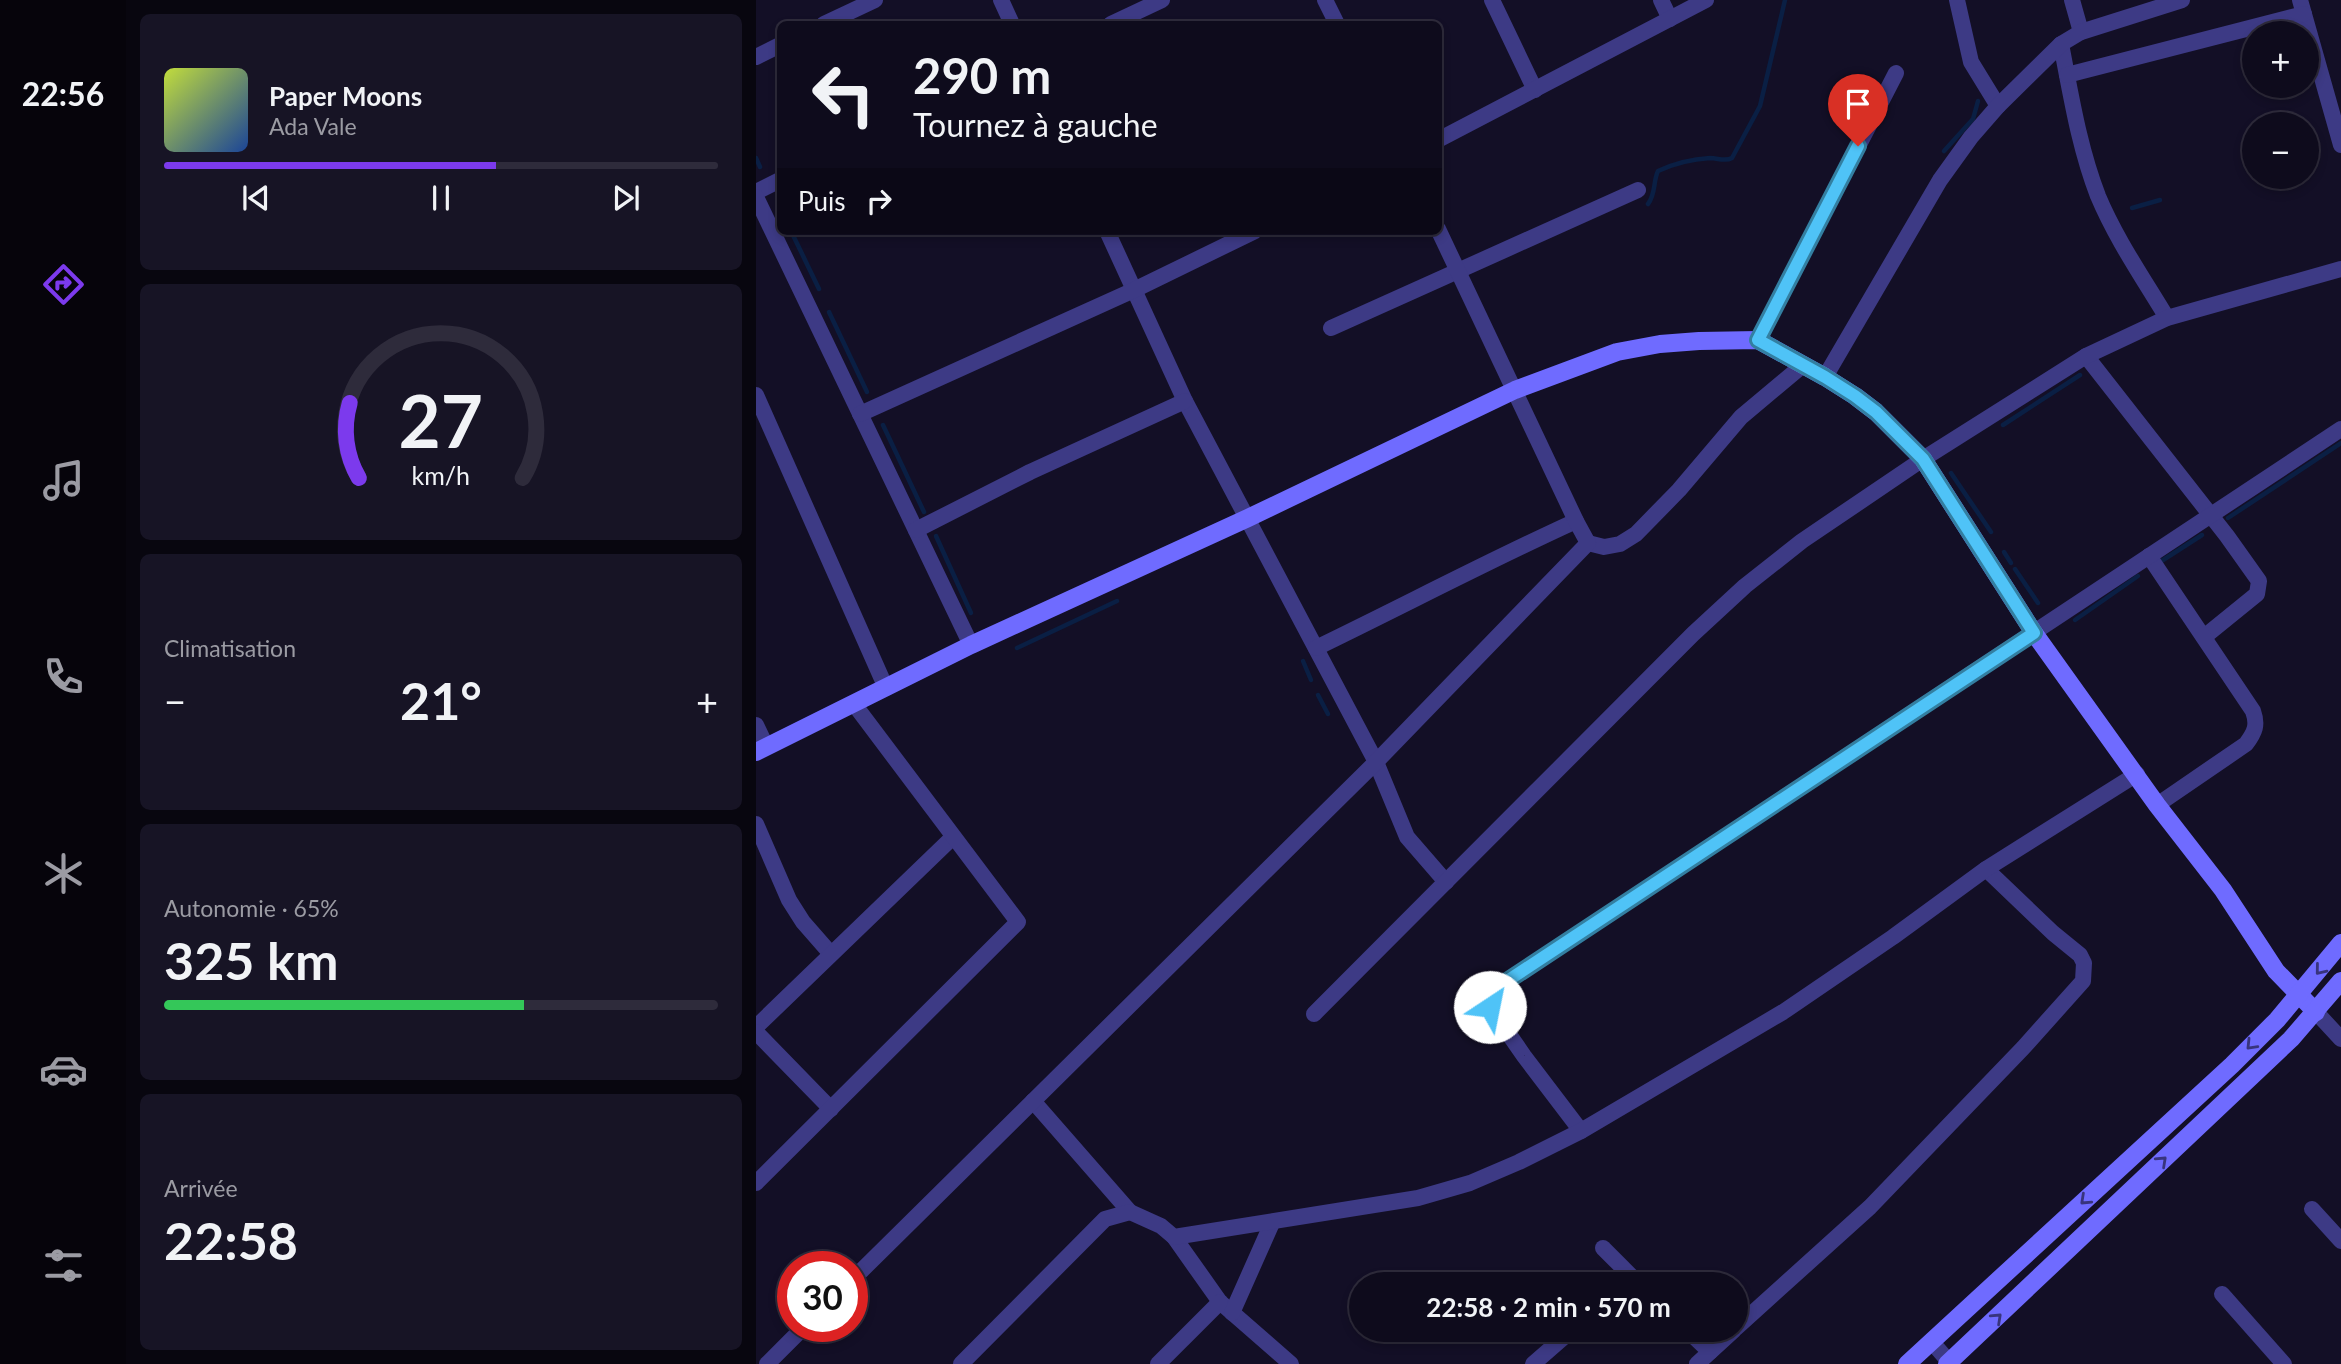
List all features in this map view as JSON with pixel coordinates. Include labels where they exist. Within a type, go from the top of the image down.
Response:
[{"type":"street","points":[[830,21],[875,0]]},
{"type":"street","points":[[1001,0],[1011,21]]},
{"type":"street","points":[[1117,21],[1162,0]]},
{"type":"street","points":[[1325,0],[1336,21]]},
{"type":"street","points":[[1492,0],[1535,90]]},
{"type":"street","points":[[1661,0],[1670,19]]},
{"type":"street","points":[[1442,138],[1706,0]]},
{"type":"street","points":[[1957,0],[1971,62],[1998,106]]},
{"type":"street","points":[[2073,0],[2081,32]]},
{"type":"street","points":[[1825,377],[1940,180],[1971,137],[1998,106],[2061,44],[2081,32],[2182,0]]},
{"type":"street","points":[[2067,75],[2302,7],[2341,145]]},
{"type":"street","points":[[2061,44],[2077,129],[2098,196],[2113,228],[2167,318]]},
{"type":"street","points":[[756,57],[777,46]]},
{"type":"street","points":[[1758,340],[1896,73]]},
{"type":"street","points":[[777,182],[756,194],[971,645]]},
{"type":"street","points":[[1331,328],[1638,190]]},
{"type":"street","points":[[1109,235],[1185,401],[1376,762],[1407,837],[1446,883]]},
{"type":"street","points":[[860,414],[1134,290],[1247,235]]},
{"type":"street","points":[[1441,235],[1588,543],[1604,547],[1620,544],[1636,534],[1679,490],[1741,417],[1803,365]]},
{"type":"street","points":[[1314,1014],[1693,634],[1745,586],[1802,541],[1923,459],[2087,356],[2167,318],[2341,269]]},
{"type":"street","points":[[756,725],[761,749],[971,645],[1248,519],[1515,390],[1617,352],[1686,342],[1758,340],[1825,377],[1876,412],[1923,459],[2034,633],[2157,805],[2223,890],[2276,971],[2341,1039]]},
{"type":"street","points":[[2087,356],[2259,581],[2257,594],[2204,637]]},
{"type":"street","points":[[756,394],[886,688]]},
{"type":"street","points":[[916,530],[1031,472],[1185,401]]},
{"type":"street","points":[[1581,1131],[1490,1007],[1489,996],[1495,989],[2341,429]]},
{"type":"street","points":[[1316,648],[1404,606],[1485,562],[1576,521]]},
{"type":"street","points":[[868,1264],[1376,762],[1588,543]]},
{"type":"street","points":[[2149,556],[2253,711],[2256,720],[2255,732],[2246,744],[2157,805]]},
{"type":"street","points":[[756,1183],[1018,922],[854,704]]},
{"type":"street","points":[[1174,1237],[1418,1198],[1457,1187],[1519,1162],[1581,1131],[1783,1012],[1986,869],[2137,774]]},
{"type":"street","points":[[756,824],[789,901],[831,954]]},
{"type":"street","points":[[831,1109],[756,1030],[953,836]]},
{"type":"street","points":[[1748,1317],[1870,1207],[2023,1048],[2083,981],[2084,963],[2080,955],[1986,869]]},
{"type":"street","points":[[1907,1364],[2232,1065],[2298,996],[2341,943]]},
{"type":"street","points":[[1931,1341],[1949,1363],[2316,1012],[2341,981]]},
{"type":"street","points":[[1033,1101],[1130,1212],[1161,1226],[1174,1237],[1220,1302],[1291,1364]]},
{"type":"street","points":[[2190,1103],[2205,1120]]},
{"type":"street","points":[[2312,1209],[2341,1241]]},
{"type":"street","points":[[961,1364],[1105,1219],[1130,1212]]},
{"type":"street","points":[[1233,1313],[1272,1223]]},
{"type":"street","points":[[1603,1248],[1622,1272]]},
{"type":"street","points":[[2222,1294],[2284,1364]]},
{"type":"street","points":[[1158,1364],[1220,1302]]},
{"type":"street","points":[[767,1364],[789,1342]]},
{"type":"street","points":[[1533,1364],[1558,1342]]},
{"type":"street","points":[[1700,1342],[1710,1352]]},
{"type":"street","points":[[1697,1364],[1721,1342]]},
{"type":"waterway","points":[[1648,204],[1658,171],[1697,159],[1732,158],[1760,106],[1785,0]]},
{"type":"waterway","points":[[1944,151],[1973,119],[1978,101]]},
{"type":"waterway","points":[[756,158],[760,167]]},
{"type":"waterway","points":[[2132,208],[2160,200]]},
{"type":"waterway","points":[[793,235],[819,289]]},
{"type":"waterway","points":[[829,312],[867,392]]},
{"type":"waterway","points":[[2003,425],[2080,375]]},
{"type":"waterway","points":[[883,425],[924,512]]},
{"type":"waterway","points":[[2228,518],[2341,443]]},
{"type":"waterway","points":[[1951,473],[1991,532]]},
{"type":"waterway","points":[[2160,562],[2202,535]]},
{"type":"waterway","points":[[936,536],[971,613]]},
{"type":"waterway","points":[[2004,552],[2011,563]]},
{"type":"waterway","points":[[2015,569],[2038,603]]},
{"type":"waterway","points":[[2075,620],[2138,576]]},
{"type":"waterway","points":[[1017,648],[1117,601]]},
{"type":"waterway","points":[[1303,661],[1311,680]]},
{"type":"waterway","points":[[1318,695],[1328,714]]},
{"type":"route","points":[[1490,1007],[1489,996],[1495,989],[2034,633],[1923,459],[1876,412],[1855,396],[1758,340],[1858,146]]}]
